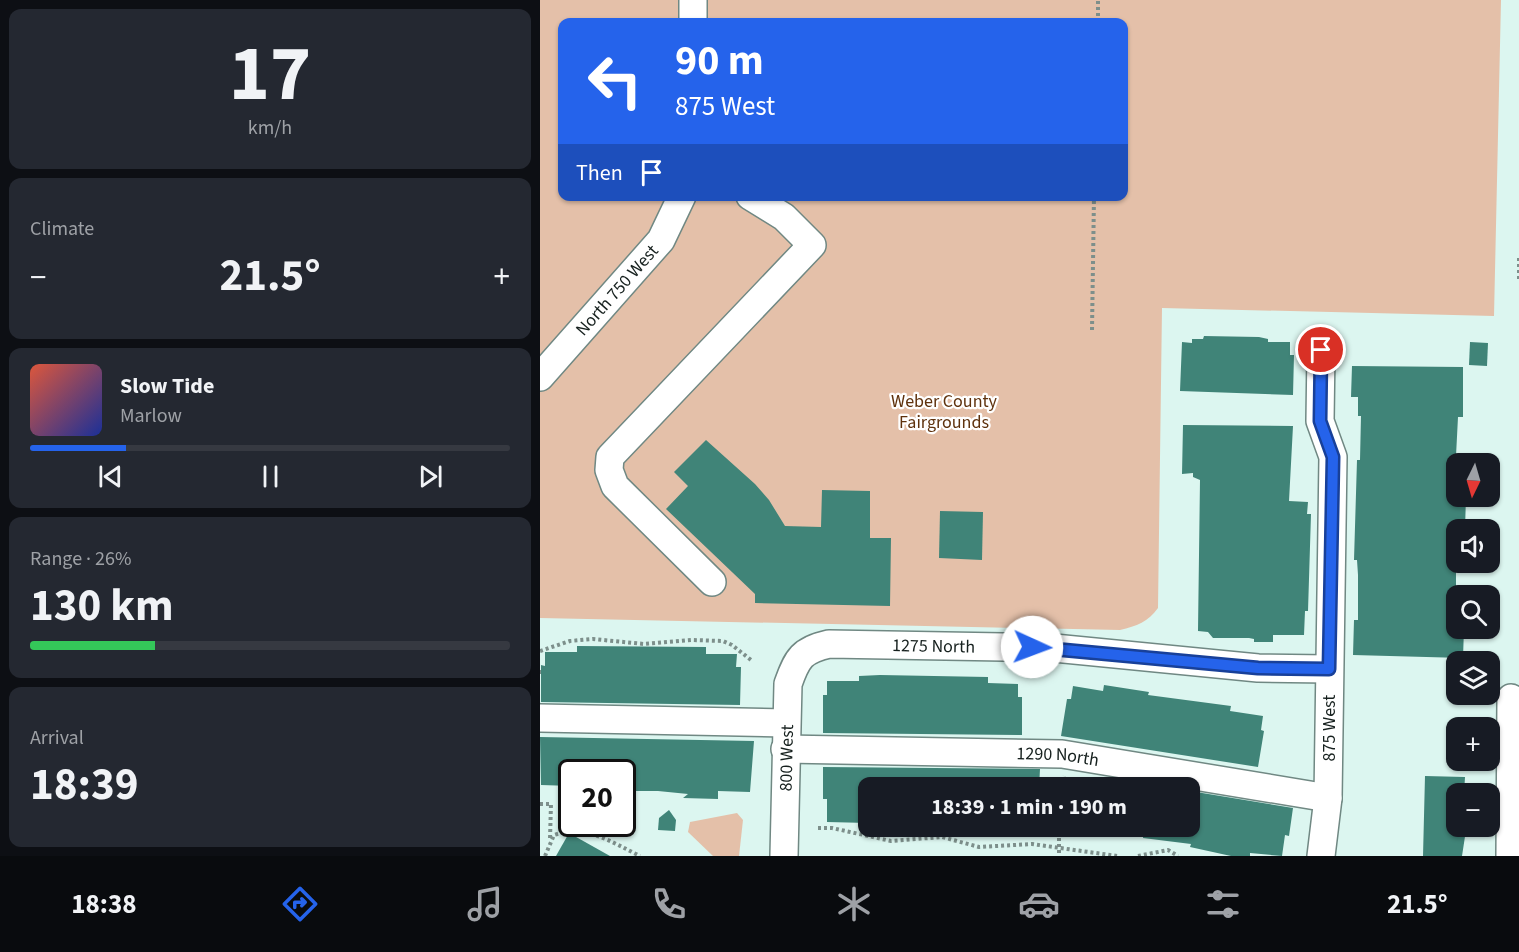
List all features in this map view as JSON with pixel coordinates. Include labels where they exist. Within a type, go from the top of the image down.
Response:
[{"type":"street","points":[[693,0],[693,18]]},
{"type":"street","name":"North 750 West","points":[[540,377],[661,240],[680,201]]},
{"type":"street","points":[[712,582],[615,486],[609,470],[610,457],[812,245],[784,217],[758,201]]},
{"type":"street","name":"875 West","points":[[1321,350],[1320,421],[1333,457],[1328,798],[1321,856]]},
{"type":"street","name":"1275 North","points":[[795,663],[810,648],[829,644],[1054,648],[1258,668],[1329,669]]},
{"type":"street","name":"800 West","points":[[784,856],[785,736],[788,684],[795,663]]},
{"type":"street","points":[[1510,856],[1511,698]]},
{"type":"street","name":"1290 North","points":[[540,718],[1062,754],[1328,798]]},
{"type":"path","points":[[1098,0],[1098,18]]},
{"type":"path","points":[[1092,330],[1094,201]]},
{"type":"path","points":[[1519,258],[1519,282]]},
{"type":"path","points":[[540,651],[570,641],[593,639],[644,644],[692,640],[723,641],[751,660]]},
{"type":"path","points":[[540,804],[551,804],[550,840],[545,856]]},
{"type":"path","points":[[818,828],[832,828],[891,841],[942,837],[979,847],[995,848],[1012,844],[1058,847],[1117,856]]},
{"type":"path","points":[[550,840],[565,831],[579,830],[599,836],[640,856]]},
{"type":"path","points":[[1058,837],[1059,856]]},
{"type":"path","points":[[1138,856],[1168,850],[1178,856]]},
{"type":"green space","name":"Weber County Fairgrounds","points":[[540,0],[1501,0],[1494,316],[1162,308],[1158,608],[1146,620],[1120,630],[540,618]]},
{"type":"green space","points":[[737,813],[743,820],[739,856],[713,856],[688,832],[690,822]]},
{"type":"building","points":[[1204,336],[1259,337],[1268,339],[1268,342],[1290,342],[1290,355],[1294,355],[1293,395],[1180,391],[1182,342],[1192,343],[1192,339],[1203,339]]},
{"type":"building","points":[[1470,342],[1488,343],[1487,366],[1469,365]]},
{"type":"building","points":[[1352,366],[1463,367],[1463,417],[1458,417],[1456,453],[1446,453],[1446,507],[1466,507],[1465,519],[1446,519],[1446,573],[1456,573],[1456,585],[1446,585],[1446,639],[1464,639],[1463,651],[1446,651],[1446,658],[1353,655],[1354,620],[1358,620],[1357,560],[1354,560],[1357,460],[1360,460],[1361,416],[1358,416],[1358,397],[1351,397]]},
{"type":"building","points":[[1183,425],[1293,426],[1289,501],[1308,502],[1307,514],[1311,514],[1308,611],[1305,611],[1304,635],[1273,635],[1273,642],[1254,642],[1254,639],[1249,638],[1213,638],[1208,632],[1198,631],[1200,480],[1193,477],[1193,473],[1182,474]]},
{"type":"building","points":[[706,440],[755,484],[769,500],[785,526],[821,527],[822,490],[870,491],[870,538],[891,538],[890,606],[755,603],[755,594],[666,509],[688,486],[674,472]]},
{"type":"building","points":[[940,511],[983,512],[982,560],[939,558]]},
{"type":"building","points":[[577,646],[706,647],[706,654],[737,654],[736,667],[741,667],[740,705],[541,702],[541,665],[545,666],[545,652],[577,652]]},
{"type":"building","points":[[859,676],[988,677],[988,683],[1018,684],[1018,697],[1022,697],[1022,735],[823,733],[823,695],[827,695],[827,681],[859,681]]},
{"type":"building","points":[[1104,685],[1149,692],[1148,695],[1231,706],[1230,711],[1263,716],[1261,730],[1264,731],[1258,767],[1061,736],[1067,699],[1071,699],[1073,686],[1103,691]]},
{"type":"building","points":[[540,737],[754,741],[750,792],[718,791],[718,799],[683,798],[688,794],[636,791],[636,759],[558,759],[558,786],[541,785]]},
{"type":"building","points":[[823,767],[1040,769],[1040,777],[858,777],[858,823],[827,822],[827,799],[823,799]]},
{"type":"building","points":[[1425,776],[1465,777],[1465,783],[1446,783],[1446,837],[1465,837],[1462,856],[1423,856]]},
{"type":"building","points":[[1200,793],[1293,808],[1289,836],[1285,835],[1282,856],[1250,853],[1250,856],[1231,856],[1190,847],[1191,844],[1143,838],[1200,837]]},
{"type":"building","points":[[669,810],[676,820],[675,831],[658,830],[659,818]]},
{"type":"building","points":[[567,837],[576,837],[610,856],[556,856]]},
{"type":"route","points":[[1032,647],[1258,668],[1329,669],[1333,457],[1320,421],[1321,350]]}]
